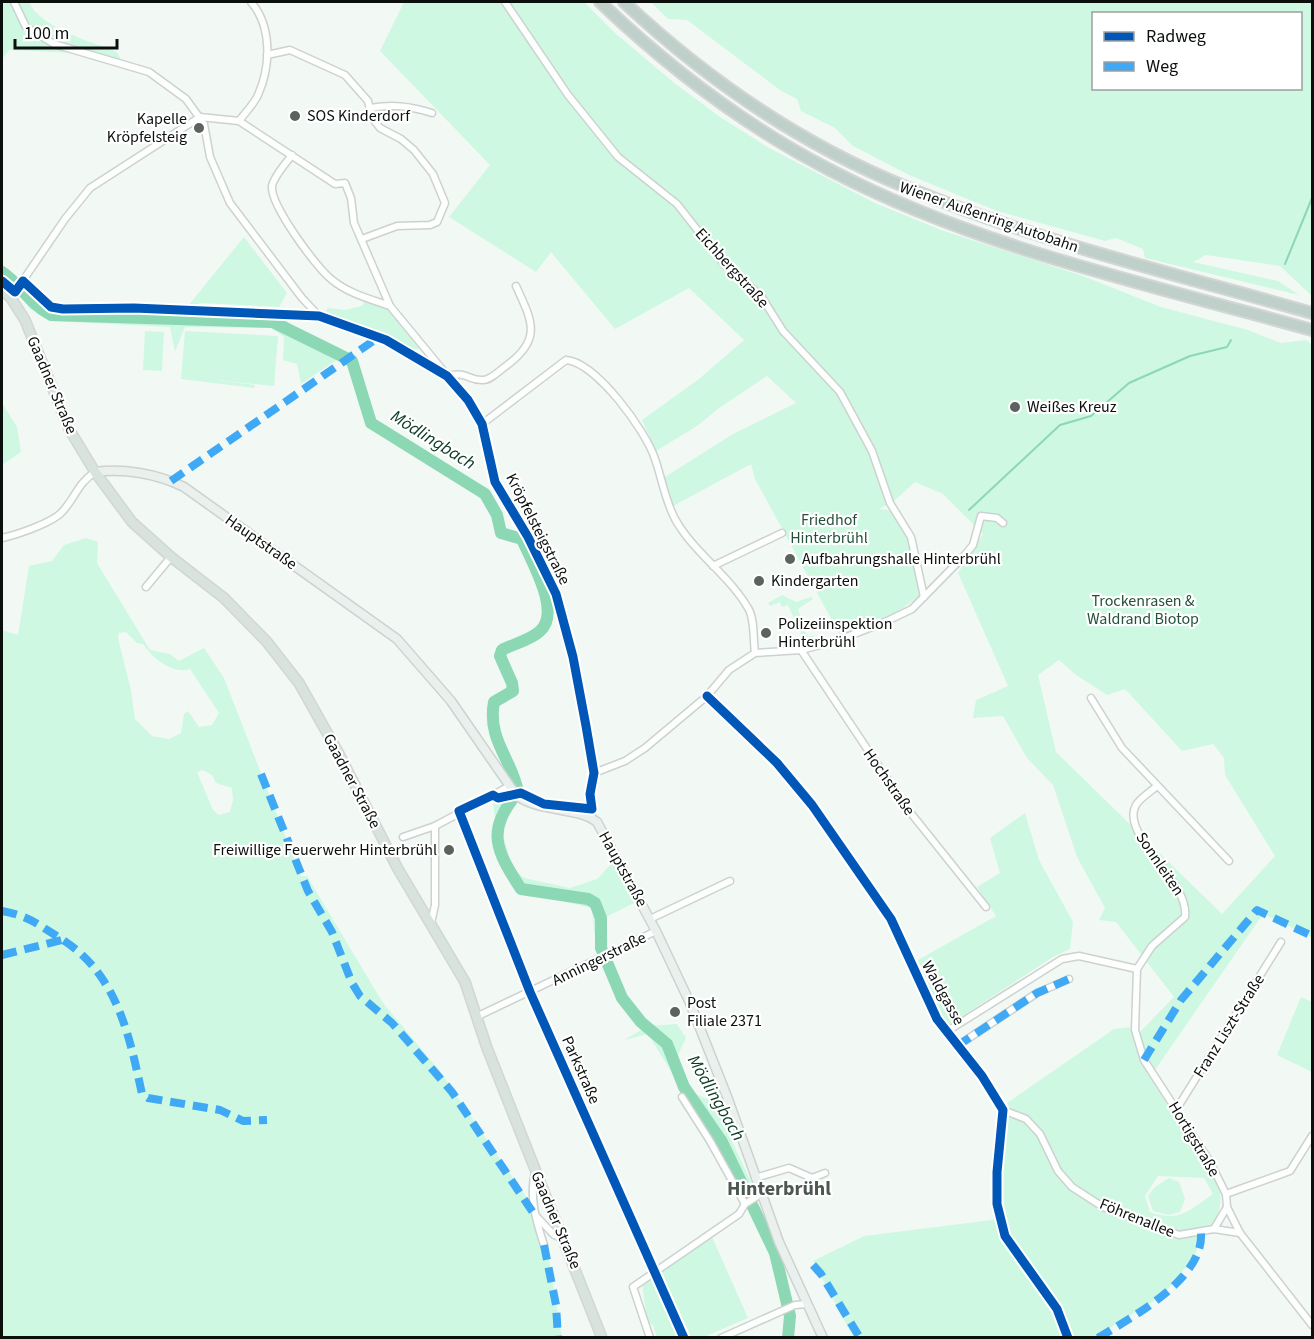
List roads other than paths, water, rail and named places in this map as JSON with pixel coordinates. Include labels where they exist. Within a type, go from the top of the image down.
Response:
[{"type":"highway","name":"Wiener Außenring Autobahn","points":[[600,2],[647,46],[708,95],[776,140],[831,171],[898,202],[980,233],[1067,261],[1312,330]]},
{"type":"highway","name":"Wiener Außenring Autobahn","points":[[624,2],[660,36],[729,89],[813,141],[904,187],[1051,240],[1312,313]]},
{"type":"main road","name":"Gaadner Straße","points":[[2,290],[11,298],[25,320],[69,429],[95,472],[132,522],[171,557],[224,598],[287,667],[339,754],[399,869],[465,982],[535,1172],[564,1239],[602,1338]]},
{"type":"main road","name":"Hauptstraße","points":[[95,472],[129,472],[164,478],[184,487],[397,639],[452,701],[513,792],[531,805],[592,818],[603,831],[656,931],[710,1052],[755,1178],[758,1196],[823,1338]]},
{"type":"street","name":"Kröpfelsteigstraße","points":[[14,2],[26,27],[54,44],[149,72],[186,99],[204,124],[210,157],[230,203],[302,298],[320,316],[386,340],[447,376],[468,400],[482,424],[495,482],[528,537],[556,594],[573,657],[594,773]]},
{"type":"street","points":[[239,122],[258,96],[267,55],[267,38],[259,10],[251,2]]},
{"type":"street","name":"Eichbergstraße","points":[[505,2],[568,95],[618,157],[677,204],[724,264],[760,296],[783,331],[840,392],[872,451],[890,503],[911,537],[924,597]]},
{"type":"street","points":[[267,55],[290,50],[336,69],[368,102],[372,118],[380,128],[414,150],[433,174],[445,202],[437,222],[430,225],[397,226],[362,239]]},
{"type":"street","points":[[370,108],[390,104],[432,113]]},
{"type":"street","points":[[11,298],[65,219],[90,188],[200,117],[239,122],[335,184],[345,183],[351,198],[354,223],[390,306],[447,376],[461,372],[481,380],[488,379],[522,354],[529,343],[532,328],[516,286]]},
{"type":"street","points":[[292,155],[272,184],[273,196],[311,258],[331,280],[390,306]]},
{"type":"street","points":[[22,282],[51,307],[134,308]]},
{"type":"street","points":[[482,424],[566,360],[572,360],[594,374],[642,430],[655,459],[662,490],[675,519],[690,542],[749,609],[755,653]]},
{"type":"street","points":[[2,538],[16,535],[61,513],[82,480],[95,472]]},
{"type":"street","points":[[592,818],[590,794],[594,773],[625,761],[645,748],[707,696],[729,670],[755,653],[801,650],[836,641],[912,609],[973,545],[981,516],[989,515],[1003,523]]},
{"type":"street","points":[[713,566],[782,533]]},
{"type":"street","points":[[148,584],[171,557]]},
{"type":"street","name":"Hochstraße","points":[[801,650],[895,790],[987,907]]},
{"type":"street","name":"Waldgasse","points":[[707,696],[777,763],[818,813],[891,919],[937,1019],[982,1076],[1003,1110]]},
{"type":"street","points":[[1091,698],[1122,748],[1229,861]]},
{"type":"street","name":"Sonnleiten","points":[[1137,969],[1152,946],[1185,917],[1186,905],[1180,891],[1135,828],[1133,814],[1136,805],[1157,786]]},
{"type":"street","points":[[403,837],[435,826],[459,812],[513,792]]},
{"type":"street","name":"Parkstraße","points":[[459,812],[530,992],[684,1338]]},
{"type":"street","points":[[431,924],[435,905],[435,826]]},
{"type":"street","points":[[650,919],[730,881]]},
{"type":"street","name":"Anningerstraße","points":[[476,1017],[656,931]]},
{"type":"street","name":"Franz Liszt-Straße","points":[[1176,1110],[1281,942]]},
{"type":"street","name":"Waldgasse","points":[[946,1032],[1062,959],[1079,956],[1137,969]]},
{"type":"street","name":"Hortigstraße","points":[[1137,969],[1135,1030],[1144,1060],[1210,1162],[1226,1194],[1227,1207],[1240,1233],[1312,1325]]},
{"type":"street","points":[[957,1046],[1037,993],[1070,979]]},
{"type":"street","points":[[682,1097],[747,1203]]},
{"type":"street","points":[[1003,1110],[996,1172],[997,1204],[1005,1236],[1057,1309],[1068,1338]]},
{"type":"street","name":"Föhrenallee","points":[[1003,1110],[1026,1119],[1040,1134],[1058,1171],[1072,1187],[1103,1207],[1179,1235],[1214,1229],[1240,1233]]},
{"type":"street","points":[[1226,1194],[1290,1171],[1312,1136]]},
{"type":"street","points":[[755,1178],[789,1168],[812,1178],[825,1173]]},
{"type":"street","points":[[535,1172],[534,1214],[544,1245]]},
{"type":"street","points":[[650,1338],[633,1287],[739,1214],[747,1203],[758,1196]]},
{"type":"street","points":[[1214,1229],[1227,1207]]},
{"type":"street","points":[[534,1214],[554,1235],[564,1239]]},
{"type":"street","points":[[721,1338],[795,1305],[807,1304]]},
{"type":"waterway","points":[[1285,264],[1312,198]]},
{"type":"waterway","name":"Mödlingbach","points":[[2,272],[37,306],[51,315],[273,322],[352,361],[371,423],[485,494],[497,515],[501,533],[522,539],[543,586],[548,612],[546,622],[540,631],[502,650],[500,656],[512,683],[513,691],[494,702],[494,727],[518,792],[501,818],[498,829],[500,851],[521,889],[588,899],[595,903],[601,918],[601,948],[622,998],[641,1022],[667,1044],[684,1087],[722,1142],[775,1253],[790,1316],[788,1338]]},
{"type":"waterway","points":[[969,510],[1060,425],[1091,416],[1129,383],[1190,356],[1227,347],[1231,340]]},
{"type":"place","name":"SOS Kinderdorf","points":[[295,116]]},
{"type":"place","name":"Kapelle Kröpfelsteig","points":[[199,128]]},
{"type":"place","name":"Weißes Kreuz","points":[[1015,407]]},
{"type":"place","name":"Aufbahrungshalle Hinterbrühl","points":[[790,559]]},
{"type":"place","name":"Kindergarten","points":[[759,581]]},
{"type":"place","name":"Polizeiinspektion Hinterbrühl","points":[[766,633]]},
{"type":"place","name":"Freiwillige Feuerwehr Hinterbrühl","points":[[449,850]]},
{"type":"place","name":"Post Filiale 2371","points":[[675,1012]]},
{"type":"district","name":"Hinterbrühl","points":[[779,1189]]},
{"type":"park label","name":"Friedhof Hinterbrühl","points":[[829,529]]},
{"type":"park label","name":"Trockenrasen & Waldrand Biotop","points":[[1143,610]]}]
